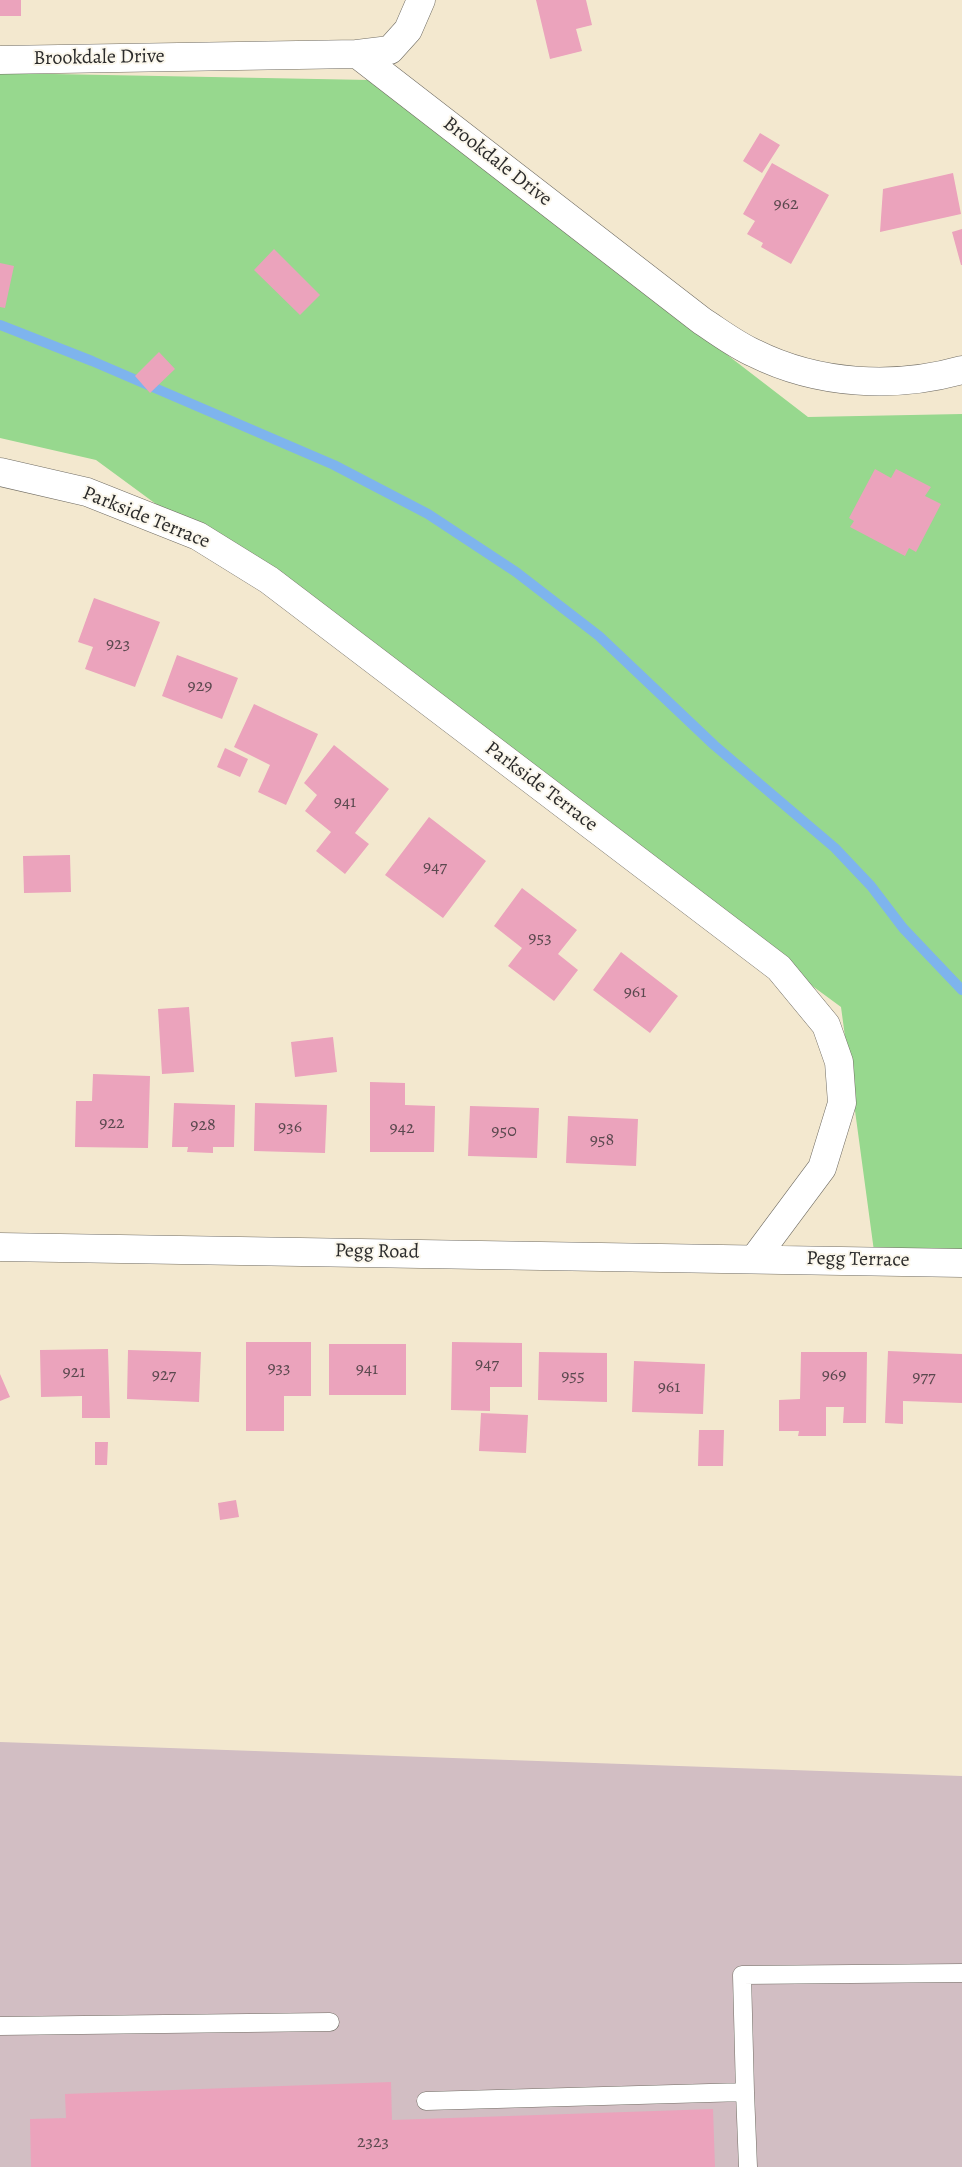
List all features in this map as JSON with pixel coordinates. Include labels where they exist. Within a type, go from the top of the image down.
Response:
[{"type":"street","points":[[357,54],[390,50],[408,30],[421,0]]},
{"type":"street","name":"Brookdale Drive","points":[[0,60],[357,54],[702,321],[754,354],[812,374],[873,383],[934,378],[962,370]]},
{"type":"street","name":"Parkside Terrace","points":[[0,472],[86,492],[198,536],[269,580],[779,968],[826,1025],[839,1062],[842,1104],[822,1168],[755,1258]]},
{"type":"street","name":"Pegg Road","points":[[0,1247],[755,1258]]},
{"type":"street","name":"Pegg Terrace","points":[[755,1258],[962,1263]]},
{"type":"lane","points":[[748,2167],[742,1975],[962,1974]]},
{"type":"lane","points":[[0,2026],[330,2022]]},
{"type":"lane","points":[[426,2101],[746,2092]]},
{"type":"shaded area","points":[[0,1742],[962,1776],[962,2167],[0,2167]]},
{"type":"green space","points":[[0,73],[370,80],[808,417],[962,414],[962,1276],[876,1266],[841,1007],[96,460],[0,438]]},
{"type":"building","points":[[0,0],[21,0],[21,16],[0,16]]},
{"type":"building","points":[[536,0],[586,0],[592,25],[576,29],[582,51],[550,59]]},
{"type":"building","points":[[760,133],[780,145],[762,173],[743,161]]},
{"type":"building","points":[[772,163],[829,195],[791,264],[761,247],[763,243],[747,234],[755,221],[743,214]]},
{"type":"building","points":[[953,173],[961,214],[880,232],[883,189]]},
{"type":"building","points":[[962,229],[962,265],[961,265],[952,232]]},
{"type":"building","points":[[274,249],[320,295],[300,315],[254,270]]},
{"type":"building","points":[[0,263],[14,266],[5,308],[0,307]]},
{"type":"building","points":[[159,352],[175,369],[150,393],[135,376]]},
{"type":"building","points":[[875,469],[891,478],[896,469],[931,487],[925,496],[941,504],[916,552],[909,548],[905,556],[850,527],[854,521],[849,518]]},
{"type":"building","points":[[94,598],[160,622],[135,687],[85,669],[93,647],[78,642]]},
{"type":"building","points":[[177,655],[238,678],[222,719],[162,696]]},
{"type":"building","points":[[254,704],[318,734],[286,805],[258,792],[270,765],[234,747]]},
{"type":"building","points":[[334,745],[389,789],[355,833],[369,844],[345,874],[316,851],[331,832],[305,811],[317,795],[304,783]]},
{"type":"building","points":[[225,748],[248,759],[240,777],[217,767]]},
{"type":"building","points":[[429,817],[486,861],[443,918],[385,875]]},
{"type":"building","points":[[70,855],[71,892],[24,893],[23,856]]},
{"type":"building","points":[[522,888],[577,930],[558,954],[578,970],[554,1001],[508,966],[522,948],[494,926]]},
{"type":"building","points":[[621,952],[678,996],[650,1033],[593,990]]},
{"type":"building","points":[[189,1007],[194,1072],[162,1074],[158,1009]]},
{"type":"building","points":[[333,1037],[337,1072],[295,1077],[291,1042]]},
{"type":"building","points":[[93,1074],[150,1076],[148,1148],[75,1147],[76,1101],[92,1101]]},
{"type":"building","points":[[370,1082],[405,1083],[405,1105],[435,1106],[434,1152],[370,1152]]},
{"type":"building","points":[[174,1103],[235,1105],[234,1147],[213,1147],[213,1153],[187,1152],[188,1147],[172,1147]]},
{"type":"building","points":[[255,1103],[327,1105],[325,1153],[254,1151]]},
{"type":"building","points":[[470,1106],[539,1108],[537,1158],[468,1156]]},
{"type":"building","points":[[568,1116],[638,1119],[636,1166],[566,1163]]},
{"type":"building","points":[[246,1342],[311,1342],[311,1396],[284,1396],[284,1431],[246,1431]]},
{"type":"building","points":[[452,1342],[522,1343],[522,1387],[490,1387],[490,1411],[451,1410]]},
{"type":"building","points":[[329,1344],[406,1344],[406,1395],[329,1395]]},
{"type":"building","points":[[108,1349],[110,1418],[82,1418],[82,1396],[41,1397],[40,1350]]},
{"type":"building","points":[[128,1350],[201,1352],[199,1402],[127,1399]]},
{"type":"building","points":[[888,1351],[962,1354],[962,1403],[903,1401],[903,1424],[885,1423]]},
{"type":"building","points":[[539,1352],[607,1353],[607,1402],[538,1400]]},
{"type":"building","points":[[801,1352],[867,1352],[866,1423],[843,1423],[844,1407],[826,1407],[826,1436],[798,1436],[799,1431],[779,1431],[779,1400],[800,1399]]},
{"type":"building","points":[[634,1361],[705,1364],[703,1414],[632,1412]]},
{"type":"building","points":[[0,1374],[10,1397],[0,1401]]},
{"type":"building","points":[[481,1413],[528,1415],[526,1453],[479,1451]]},
{"type":"building","points":[[699,1430],[724,1430],[723,1466],[698,1466]]},
{"type":"building","points":[[95,1442],[108,1442],[107,1465],[95,1465]]},
{"type":"building","points":[[236,1500],[239,1517],[220,1520],[218,1503]]},
{"type":"building","points":[[391,2082],[392,2120],[713,2109],[715,2167],[31,2167],[30,2119],[66,2118],[65,2094]]},
{"type":"waterway","points":[[0,325],[92,361],[334,465],[428,514],[516,572],[599,636],[714,745],[835,848],[871,886],[903,928],[962,990]]}]
